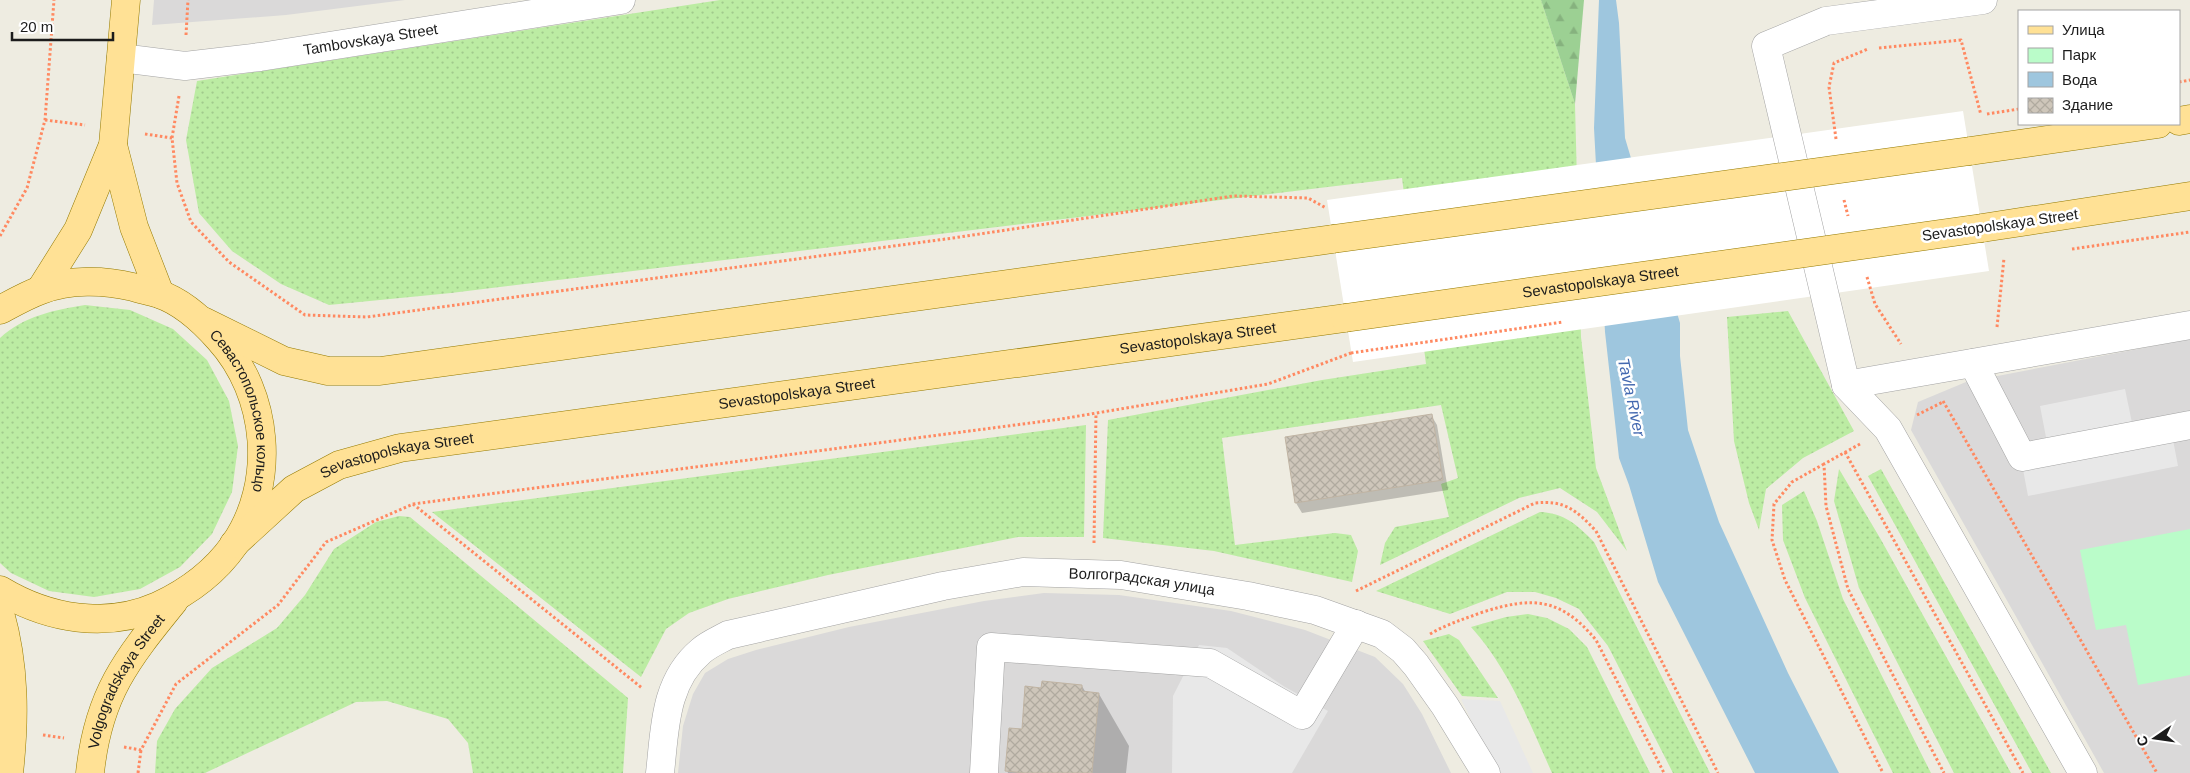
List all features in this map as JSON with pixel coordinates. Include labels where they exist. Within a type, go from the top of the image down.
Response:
[{"type":"main road","points":[[41,289],[78,230],[113,144],[126,0]]},
{"type":"main road","points":[[203,321],[284,361],[328,371],[380,371],[2151,125]]},
{"type":"main road","points":[[113,144],[134,227],[160,294]]},
{"type":"main road","name":"Sevastopolskaya Street","points":[[234,544],[294,490],[339,466],[400,448],[1345,318],[1982,228],[2190,196]]},
{"type":"main road","name":"Севастопольское кольцо","points":[[0,310],[41,289],[76,282],[112,282],[160,294],[177,303],[203,321],[231,352],[247,380],[261,427],[262,468],[252,508],[234,544],[208,574],[177,597],[139,612],[115,618],[83,619],[50,613],[20,602],[0,590]]},
{"type":"main road","name":"Volgogradskaya Street","points":[[90,773],[93,742],[104,704],[121,670],[177,597]]},
{"type":"main road","points":[[0,614],[14,696],[14,731],[9,773]]},
{"type":"street","name":"Tambovskaya Street","points":[[121,58],[185,66],[260,57],[622,0]]},
{"type":"street","points":[[1983,0],[1826,21],[1766,46],[1846,386],[1888,429],[2083,773]]},
{"type":"street","points":[[1846,386],[2190,325]]},
{"type":"street","points":[[1973,363],[2022,457],[2190,425]]},
{"type":"street","name":"Волгоградская улица","points":[[660,773],[668,708],[674,685],[683,668],[702,650],[728,635],[943,586],[1023,572],[1121,575],[1248,596],[1315,610],[1382,634],[1403,650],[1446,706],[1486,773]]},
{"type":"street","points":[[984,773],[991,647],[1210,663],[1302,715],[1356,624]]},
{"type":"path","points":[[0,236],[27,188],[45,120],[54,0]]},
{"type":"path","points":[[188,0],[185,66],[172,138],[177,183],[191,222],[229,262],[305,315],[367,317],[953,238],[1233,196],[1308,198],[1328,210]]},
{"type":"path","points":[[1961,40],[1981,115]]},
{"type":"path","points":[[2062,250],[2190,232]]},
{"type":"path","points":[[1995,258],[2014,257]]},
{"type":"path","points":[[1996,337],[2004,258]]},
{"type":"path","points":[[138,773],[141,750],[176,684],[278,605],[326,542],[413,504],[1096,413],[1268,384],[1351,353]]},
{"type":"path","points":[[1923,372],[1944,401],[2158,773]]},
{"type":"path","points":[[1882,773],[1785,580],[1772,540],[1774,504],[1792,482],[1888,429],[1944,401]]},
{"type":"path","points":[[1093,549],[1096,413]]},
{"type":"path","points":[[1845,452],[2024,773]]},
{"type":"path","points":[[1824,464],[1826,506],[1848,588],[1944,773]]},
{"type":"path","points":[[1315,610],[1536,503],[1554,501],[1578,513],[1596,531],[1718,773]]},
{"type":"path","points":[[413,504],[645,690]]},
{"type":"path","points":[[1403,650],[1449,623],[1518,602],[1542,603],[1562,610],[1580,621],[1596,640],[1664,773]]},
{"type":"path","points":[[14,731],[141,750]]},
{"type":"shaded area","points":[[154,0],[405,0],[286,15],[152,25]]},
{"type":"shaded area","points":[[2190,339],[2190,773],[2104,773],[1911,430],[1918,402],[1966,382]]},
{"type":"shaded area","points":[[2125,389],[2137,447],[2173,440],[2178,466],[2028,496],[2022,464],[2050,458],[2040,406]]},
{"type":"shaded area","points":[[1044,593],[1119,595],[1231,611],[1305,630],[1375,657],[1403,684],[1422,714],[1451,773],[678,773],[683,726],[693,694],[705,673],[728,659],[756,650],[849,627],[984,601]]},
{"type":"shaded area","points":[[1199,645],[1227,648],[1285,687],[1328,711],[1292,773],[1172,773],[1173,696]]},
{"type":"shaded area","points":[[1461,699],[1500,701],[1533,773],[1496,773]]},
{"type":"green space","points":[[720,0],[1541,0],[1575,104],[1581,337],[1596,468],[1627,551],[1597,512],[1560,488],[1519,498],[1380,565],[1385,543],[1395,527],[1449,517],[1441,484],[1458,478],[1441,405],[1222,438],[1235,545],[1335,533],[1351,535],[1358,551],[1352,582],[1214,551],[1103,538],[1108,420],[1322,380],[1426,364],[1402,178],[451,293],[329,305],[281,284],[232,251],[199,213],[186,140],[197,81]]},
{"type":"green space","points":[[1541,0],[1584,0],[1575,104]]},
{"type":"green space","points":[[85,305],[130,310],[173,329],[207,360],[229,401],[238,446],[232,492],[212,534],[180,567],[140,589],[94,597],[49,591],[11,573],[0,563],[0,338],[9,330],[29,319],[62,309]]},
{"type":"green space","points":[[1788,311],[1854,431],[1803,458],[1766,489],[1759,530],[1749,503],[1734,441],[1727,317]]},
{"type":"green space","points":[[1086,425],[1084,537],[1018,537],[828,575],[728,599],[689,613],[666,629],[641,677],[432,512]]},
{"type":"green space","points":[[1839,469],[1880,538],[2011,773],[1954,773],[1859,588],[1834,501]]},
{"type":"green space","points":[[1881,469],[2051,773],[2032,773],[1868,476]]},
{"type":"green space","points":[[1804,491],[1817,521],[1843,599],[1931,773],[1893,773],[1805,598],[1783,540],[1782,505]]},
{"type":"green space","points":[[1540,512],[1564,517],[1582,530],[1594,542],[1710,773],[1673,773],[1608,646],[1579,609],[1556,598],[1535,592],[1507,592],[1450,614],[1376,591]]},
{"type":"green space","points":[[399,516],[410,517],[628,698],[623,773],[473,773],[468,743],[448,719],[387,701],[356,702],[205,773],[155,773],[157,741],[175,709],[212,668],[277,628],[305,595],[334,549],[376,522]]},
{"type":"green space","points":[[2190,529],[2190,675],[2138,685],[2126,625],[2096,630],[2080,550]]},
{"type":"green space","points":[[1528,614],[1547,618],[1569,629],[1587,647],[1650,773],[1552,773],[1507,678],[1471,627],[1506,617]]},
{"type":"green space","points":[[1449,634],[1459,640],[1498,698],[1462,696],[1423,641]]},
{"type":"water","name":"Tavla River","points":[[1599,0],[1616,0],[1625,138],[1680,323],[1680,356],[1688,430],[1719,522],[1788,673],[1839,773],[1755,773],[1658,582],[1619,458],[1605,332],[1594,128]]},
{"type":"pier","points":[[1963,111],[1989,271],[1353,362],[1327,200]]},
{"type":"building","points":[[1432,414],[1443,480],[1295,503],[1285,437]]},
{"type":"building","points":[[1042,681],[1082,685],[1082,691],[1099,693],[1092,773],[1025,773],[1005,771],[1009,728],[1022,729],[1025,686],[1041,688]]}]
